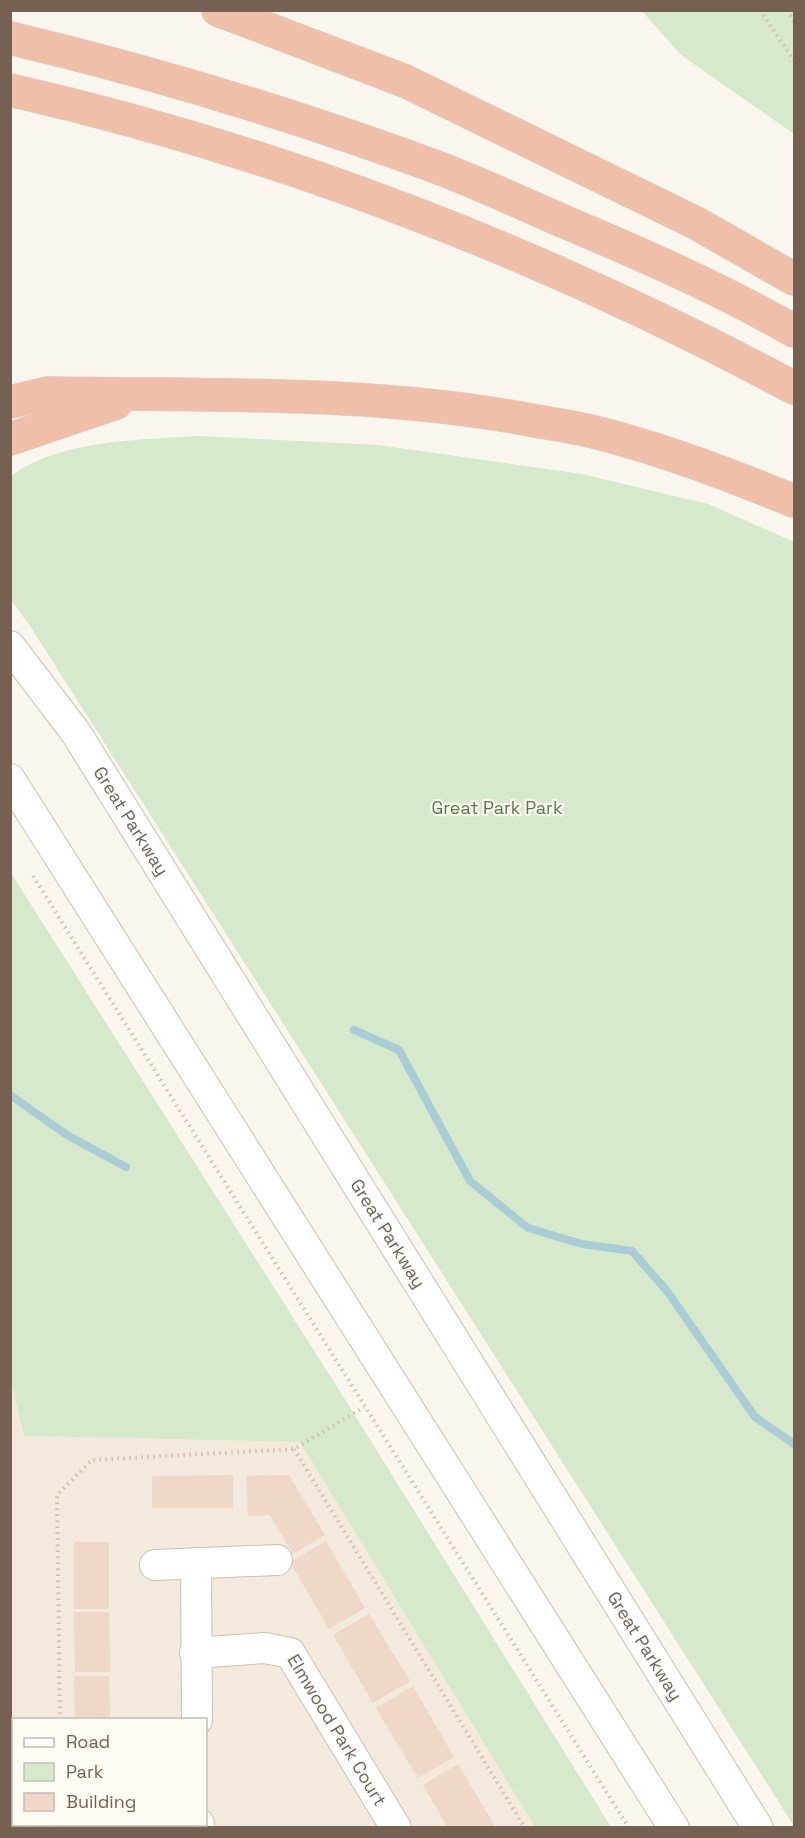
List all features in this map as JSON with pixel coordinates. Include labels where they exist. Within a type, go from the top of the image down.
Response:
[{"type":"highway","points":[[218,10],[405,81],[696,223],[795,279]]},
{"type":"highway","points":[[10,38],[117,64],[282,115],[433,166],[615,244],[754,308],[795,331]]},
{"type":"highway","points":[[10,90],[87,107],[258,159],[415,214],[582,283],[727,352],[795,388]]},
{"type":"highway","points":[[10,402],[48,393],[303,395],[411,402],[504,415],[602,434],[713,469],[795,501]]},
{"type":"highway","points":[[10,439],[141,395]]},
{"type":"street","name":"Great Parkway","points":[[10,646],[76,733],[758,1827]]},
{"type":"street","points":[[10,779],[674,1827]]},
{"type":"street","points":[[155,1565],[277,1560]]},
{"type":"street","points":[[196,1563],[197,1718]]},
{"type":"street","name":"Elmwood Park Court","points":[[195,1653],[265,1648],[290,1653],[396,1827]]},
{"type":"path","points":[[760,10],[795,62]]},
{"type":"path","points":[[787,10],[795,22]]},
{"type":"path","points":[[30,870],[629,1827]]},
{"type":"path","points":[[60,1718],[57,1495],[92,1460],[294,1449],[364,1407]]},
{"type":"path","points":[[294,1449],[525,1827]]},
{"type":"shaded area","points":[[10,1378],[24,1436],[300,1442],[535,1827],[11,1827]]},
{"type":"green space","points":[[642,11],[794,11],[794,134],[681,55]]},
{"type":"green space","name":"Great Park Park","points":[[199,436],[378,445],[582,474],[708,504],[794,542],[794,1826],[30,626],[11,600],[11,476],[31,464],[77,448],[126,441]]},
{"type":"green space","points":[[11,873],[346,1401],[611,1827],[535,1827],[300,1442],[24,1436],[10,1378]]},
{"type":"building","points":[[233,1475],[233,1508],[152,1508],[152,1476]]},
{"type":"building","points":[[289,1475],[325,1535],[293,1554],[270,1515],[248,1516],[246,1476]]},
{"type":"building","points":[[326,1541],[365,1608],[329,1629],[290,1562]]},
{"type":"building","points":[[74,1542],[109,1542],[109,1609],[74,1609]]},
{"type":"building","points":[[74,1612],[109,1612],[110,1672],[75,1672]]},
{"type":"building","points":[[369,1614],[410,1681],[373,1703],[333,1635]]},
{"type":"building","points":[[74,1676],[109,1676],[110,1718],[75,1718]]},
{"type":"building","points":[[413,1686],[454,1757],[418,1778],[376,1708]]},
{"type":"building","points":[[458,1764],[496,1828],[448,1828],[423,1785]]},
{"type":"building","points":[[69,1826],[115,1826],[115,1828],[69,1828]]},
{"type":"waterway","points":[[354,1030],[399,1050],[470,1181],[528,1228],[582,1244],[632,1251],[667,1291],[755,1417],[794,1444]]},
{"type":"waterway","points":[[10,1095],[67,1135],[126,1167]]}]
